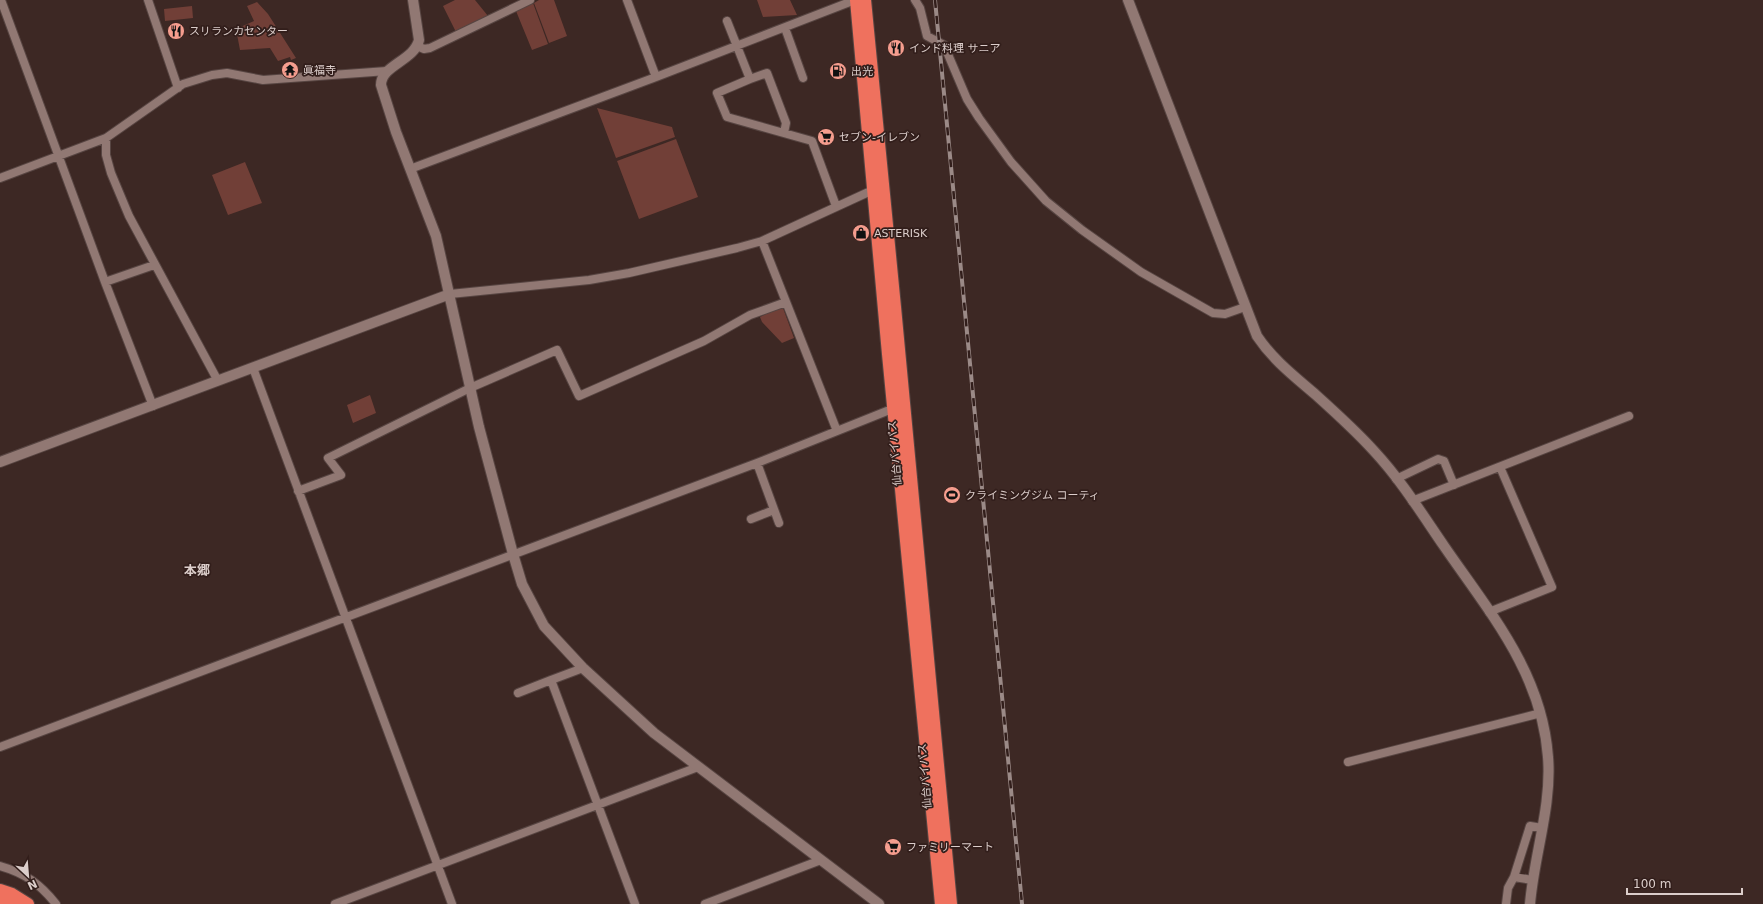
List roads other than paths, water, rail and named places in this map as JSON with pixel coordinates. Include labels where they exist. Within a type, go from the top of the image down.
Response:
[{"type":"highway","name":"仙台バイパス","points":[[855,0],[873,190],[899,409],[951,904]]},
{"type":"highway","name":"仙台バイパス","points":[[865,0],[941,904]]},
{"type":"highway","points":[[0,890],[12,894],[28,904]]},
{"type":"highway","points":[[0,900],[12,904]]},
{"type":"street","points":[[1,0],[105,282],[153,406]]},
{"type":"street","points":[[148,0],[178,88]]},
{"type":"street","points":[[412,0],[419,40],[417,46],[413,53],[387,71],[381,85],[396,132],[436,236],[470,388],[522,584],[544,626],[583,668],[654,733],[879,904]]},
{"type":"street","points":[[417,46],[424,49],[430,48],[530,0]]},
{"type":"street","points":[[627,0],[656,77]]},
{"type":"street","points":[[410,169],[656,77],[855,0]]},
{"type":"street","points":[[915,0],[920,8],[927,36],[944,45],[967,99],[979,118],[1011,162],[1046,201],[1076,226],[1141,272],[1213,313],[1225,314],[1245,307]]},
{"type":"street","points":[[1128,0],[1257,336],[1267,351],[1282,367],[1350,425],[1376,452],[1412,501],[1518,655],[1539,702],[1546,734],[1549,778],[1542,828],[1532,880],[1530,904]]},
{"type":"street","points":[[727,21],[750,79]]},
{"type":"street","points":[[784,28],[803,78]]},
{"type":"street","points":[[0,178],[106,138],[178,88],[193,80],[227,73],[263,80],[387,71]]},
{"type":"street","points":[[784,133],[786,123],[766,73],[717,93],[727,117],[812,141],[836,206]]},
{"type":"street","points":[[106,138],[106,155],[111,173],[129,216],[154,265],[218,381]]},
{"type":"street","points":[[0,462],[450,294],[589,280],[688,260],[762,241],[873,190]]},
{"type":"street","points":[[762,241],[837,431]]},
{"type":"street","points":[[105,282],[154,265]]},
{"type":"street","points":[[298,490],[341,475],[328,458],[470,388],[557,350],[579,396],[704,342],[750,315],[786,302]]},
{"type":"street","points":[[253,368],[344,617],[452,904]]},
{"type":"street","points":[[0,747],[757,463],[837,431],[899,409]]},
{"type":"street","points":[[1412,501],[1629,416]]},
{"type":"street","points":[[1396,479],[1438,459],[1444,461],[1454,485]]},
{"type":"street","points":[[757,463],[779,524]]},
{"type":"street","points":[[1489,612],[1552,587],[1500,467]]},
{"type":"street","points":[[751,519],[774,510]]},
{"type":"street","points":[[518,693],[583,668]]},
{"type":"street","points":[[551,680],[635,904]]},
{"type":"street","points":[[1348,762],[1541,713]]},
{"type":"street","points":[[335,904],[698,767]]},
{"type":"street","points":[[1506,904],[1508,888],[1514,877],[1530,826],[1542,828]]},
{"type":"street","points":[[705,904],[821,860]]},
{"type":"street","points":[[0,866],[25,876],[37,883],[56,904]]},
{"type":"street","points":[[1514,877],[1532,880]]},
{"type":"railway","points":[[935,0],[1022,904]]},
{"type":"place","name":"スリランカセンター","points":[[176,31]]},
{"type":"place","name":"インド料理 サニア","points":[[896,48]]},
{"type":"place","name":"眞福寺","points":[[290,70]]},
{"type":"place","name":"出光","points":[[838,71]]},
{"type":"place","name":"セブン-イレブン","points":[[826,137]]},
{"type":"place","name":"ASTERISK","points":[[861,233]]},
{"type":"place","name":"クライミングジム コーティ","points":[[952,495]]},
{"type":"place","name":"ファミリーマート","points":[[893,847]]},
{"type":"district","name":"本郷","points":[[197,570]]}]
